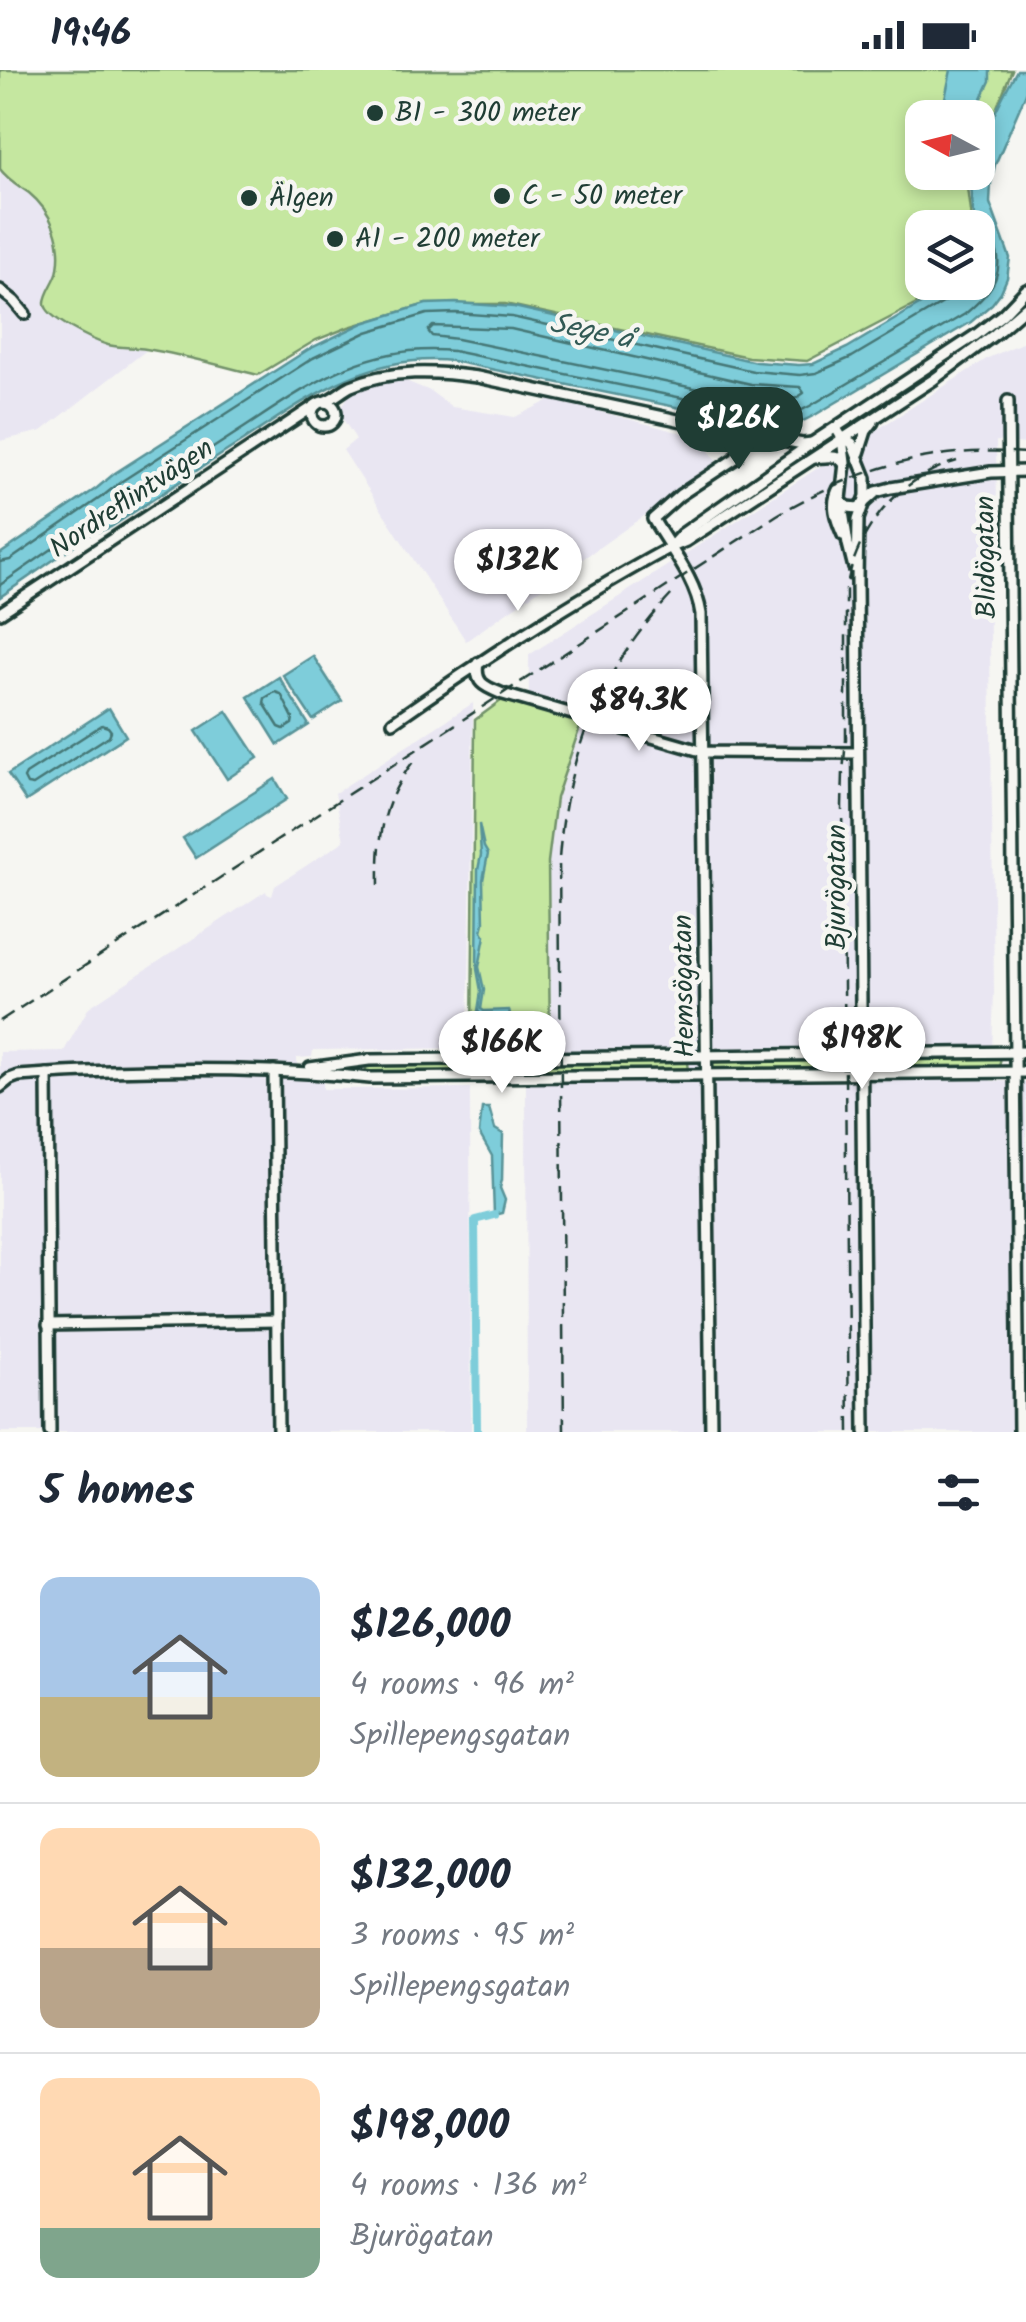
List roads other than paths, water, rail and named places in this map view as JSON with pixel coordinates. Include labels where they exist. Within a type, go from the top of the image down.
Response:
[{"type":"street","points":[[0,290],[25,314]]},
{"type":"street","points":[[670,548],[682,534],[812,443],[976,336],[1026,290]]},
{"type":"street","points":[[394,722],[573,602],[686,542],[961,360],[1026,307]]},
{"type":"street","name":"Nordreflintvägen","points":[[0,613],[289,422],[349,387],[380,378],[414,372],[478,376],[740,433],[812,443]]},
{"type":"street","points":[[289,422],[330,426],[342,392]]},
{"type":"street","name":"Blidögatan","points":[[1008,401],[1021,1052],[1019,1432]]},
{"type":"street","points":[[314,422],[312,412],[320,403],[331,404],[336,411]]},
{"type":"street","points":[[859,456],[866,431],[878,415]]},
{"type":"street","name":"Bjurögatan","points":[[836,428],[842,438],[842,502],[857,581]]},
{"type":"street","name":"Hemsögatan","points":[[711,1432],[700,602],[653,519],[680,495],[736,458],[740,433]]},
{"type":"street","name":"Bjurögatan","points":[[842,438],[852,443],[859,456],[867,489],[858,519],[857,581],[864,1432]]},
{"type":"street","points":[[812,458],[832,456],[844,462],[845,468]]},
{"type":"street","points":[[842,502],[854,508],[876,492],[891,488],[1026,471]]},
{"type":"street","points":[[866,478],[891,488]]},
{"type":"street","name":"Bjurögatan","points":[[844,482],[835,495],[834,510],[848,544]]},
{"type":"street","points":[[478,663],[476,673],[484,687],[704,752],[858,752]]},
{"type":"street","points":[[297,1070],[369,1060],[1021,1052]]},
{"type":"street","points":[[274,1070],[278,1432]]},
{"type":"street","points":[[0,1087],[18,1076],[85,1072],[297,1070],[370,1078],[1021,1072]]},
{"type":"street","points":[[47,1074],[50,1432]]},
{"type":"street","points":[[48,1326],[277,1321]]},
{"type":"water","points":[[951,70],[990,70],[990,81],[981,100],[945,100]]},
{"type":"water","points":[[1017,70],[1026,70],[1026,93],[995,165],[995,114]]},
{"type":"water","points":[[971,190],[991,190],[993,210],[973,210]]},
{"type":"water","points":[[995,217],[1010,258],[995,300]]},
{"type":"water","name":"Sege å","points":[[927,300],[995,300],[971,322],[797,424],[739,420],[452,361],[421,360],[366,372],[290,410],[111,527],[82,537],[0,597],[0,554],[115,473],[309,349],[363,323],[426,304],[514,307],[756,362],[813,364]]},
{"type":"water","points":[[313,656],[342,701],[313,720],[283,675]]},
{"type":"water","points":[[279,677],[309,725],[278,745],[248,697]]},
{"type":"water","points":[[109,708],[126,736],[26,801],[8,774]]},
{"type":"water","points":[[227,711],[258,758],[227,779],[196,731]]},
{"type":"water","points":[[275,779],[287,799],[196,858],[183,838]]},
{"type":"water","points":[[479,824],[488,854],[483,880],[485,936],[479,967],[484,990],[481,1009],[509,1010],[512,1026],[508,1037],[488,1039],[478,1025],[483,1019],[478,1011],[481,991],[477,969]]},
{"type":"water","points":[[482,1108],[489,1108],[495,1129],[503,1134],[500,1188],[505,1200],[502,1213],[494,1215],[492,1156],[479,1133]]},
{"type":"waterway","points":[[477,1432],[475,1220],[494,1215]]},
{"type":"railway","points":[[0,1021],[777,515],[836,485],[897,464],[960,453],[1026,453]]},
{"type":"railway","points":[[849,1432],[842,806],[846,590],[859,547],[883,509],[916,480],[957,461]]},
{"type":"railway","points":[[564,1432],[559,859],[563,820],[579,749],[607,683],[647,622],[673,593]]},
{"type":"railway","points":[[379,885],[385,818],[396,788],[416,758]]},
{"type":"place","name":"B1 - 300 meter","points":[[375,113]]},
{"type":"place","name":"C - 50 meter","points":[[502,196]]},
{"type":"place","name":"Älgen","points":[[249,198]]},
{"type":"place","name":"A1 - 200 meter","points":[[335,239]]}]
